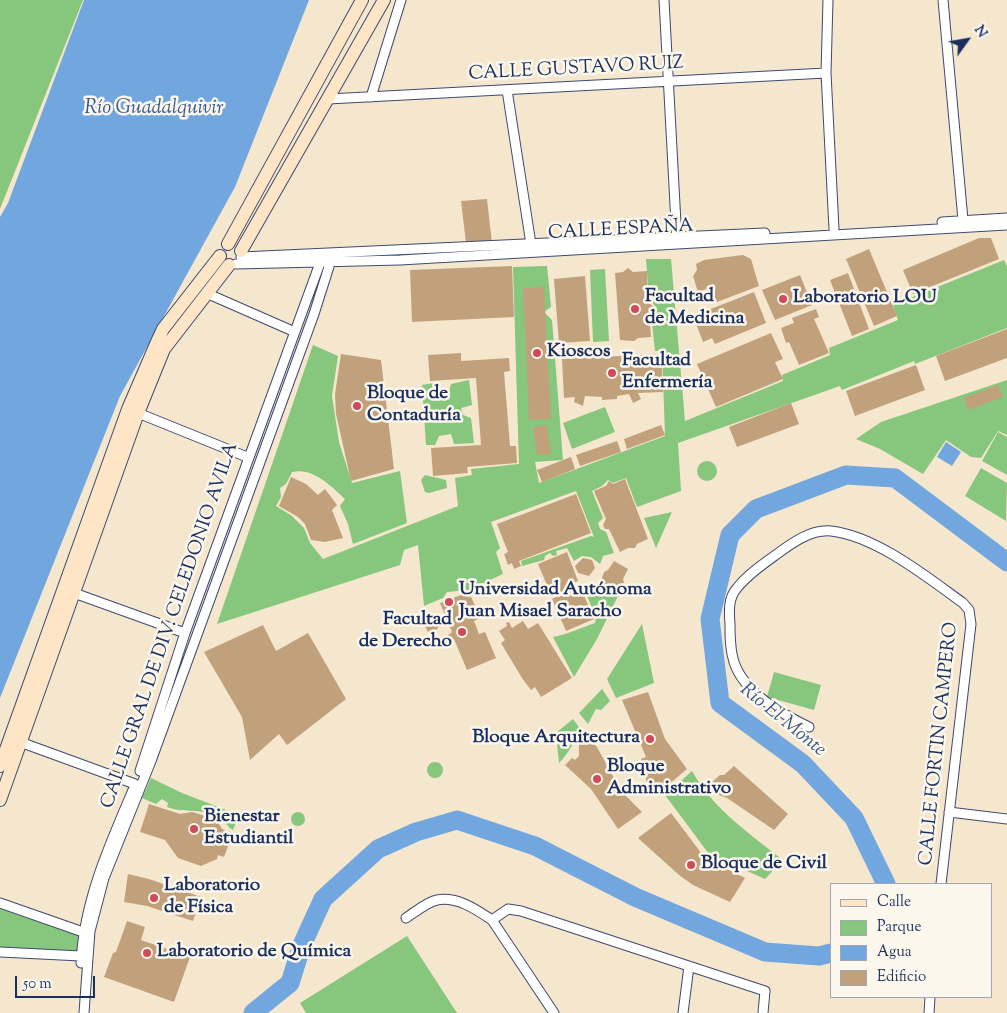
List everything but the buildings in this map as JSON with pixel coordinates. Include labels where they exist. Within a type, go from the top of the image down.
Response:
[{"type":"street","points":[[0,766],[163,329],[233,259],[237,246],[228,244],[362,0]]},
{"type":"street","points":[[0,800],[74,593],[133,411],[164,349],[233,259],[384,0]]},
{"type":"street","points":[[370,98],[401,0]]},
{"type":"street","points":[[664,0],[677,241]]},
{"type":"street","points":[[828,0],[826,73],[834,229]]},
{"type":"street","points":[[943,0],[963,220]]},
{"type":"street","name":"CALLE GUSTAVO RUIZ","points":[[328,99],[826,73]]},
{"type":"street","points":[[507,90],[531,244]]},
{"type":"street","name":"CALLE ESPAÑA","points":[[233,259],[320,259],[531,244],[677,241],[1007,218]]},
{"type":"street","name":"CALLE ESPAÑA","points":[[332,258],[1007,224]]},
{"type":"street","points":[[84,1013],[90,931],[104,878],[150,761],[332,258]]},
{"type":"street","name":"CALLE GRAL DE DIV. CELEDONIO AVILA","points":[[78,1013],[83,932],[100,867],[135,784],[185,632],[320,259]]},
{"type":"street","points":[[206,293],[295,332]]},
{"type":"street","points":[[133,411],[247,457]]},
{"type":"street","name":"CALLE FORTIN CAMPERO","points":[[809,727],[762,699],[743,678],[734,664],[731,652],[729,613],[731,599],[736,589],[766,561],[795,541],[814,533],[828,531],[846,533],[886,552],[956,598],[969,610],[971,624],[942,883]]},
{"type":"street","points":[[74,593],[185,632]]},
{"type":"street","points":[[20,742],[135,784]]},
{"type":"street","points":[[949,812],[1007,819]]},
{"type":"street","points":[[406,918],[437,900],[456,901],[473,908],[492,920],[554,1013]]},
{"type":"street","points":[[0,903],[83,932]]},
{"type":"street","points":[[492,920],[508,909],[521,911],[765,991],[763,1013]]},
{"type":"street","points":[[0,952],[81,956]]},
{"type":"street","points":[[684,1013],[688,966]]},
{"type":"street","points":[[928,1013],[930,998]]},
{"type":"green space","points":[[0,0],[83,0],[0,209]]},
{"type":"green space","points":[[646,259],[671,259],[685,421],[783,381],[782,375],[830,355],[829,348],[898,320],[893,305],[1004,260],[1007,266],[1007,328],[915,364],[914,361],[842,390],[840,386],[678,443],[681,491],[637,507],[626,478],[613,483],[608,480],[602,486],[592,491],[603,518],[598,523],[600,529],[606,532],[614,553],[603,556],[600,564],[591,557],[582,556],[574,561],[567,548],[556,551],[557,555],[553,556],[550,553],[545,556],[544,560],[522,566],[521,561],[591,536],[594,537],[576,491],[491,522],[500,548],[496,552],[503,574],[468,590],[447,592],[443,598],[424,606],[418,545],[404,550],[400,565],[217,624],[313,345],[338,356],[332,396],[339,442],[352,483],[400,471],[407,523],[353,544],[348,524],[340,506],[345,499],[328,483],[314,475],[300,471],[292,472],[286,484],[280,488],[281,497],[276,506],[292,516],[304,528],[310,543],[323,559],[458,506],[455,478],[472,475],[471,469],[519,464],[513,267],[547,266],[551,307],[544,312],[552,320],[563,460],[535,462],[539,483],[665,436],[662,351],[655,351],[651,314],[657,309],[649,298]]},
{"type":"green space","points":[[605,269],[609,341],[593,342],[590,270]]},
{"type":"green space","points":[[469,380],[472,405],[461,408],[463,415],[471,418],[474,443],[454,444],[451,434],[439,436],[435,445],[426,445],[422,385],[434,383],[437,390],[449,392],[451,384]]},
{"type":"green space","points":[[1007,380],[1007,435],[998,431],[981,458],[971,457],[946,440],[923,474],[880,449],[856,439],[881,422]]},
{"type":"green space","points":[[605,407],[615,432],[572,449],[563,423]]},
{"type":"green space","points":[[998,432],[1007,437],[1007,475],[982,461]]},
{"type":"green space","points":[[707,461],[714,464],[717,471],[714,478],[707,481],[700,478],[697,471],[700,464]]},
{"type":"green space","points":[[981,468],[1007,483],[1006,521],[965,496]]},
{"type":"green space","points":[[425,475],[446,480],[447,488],[429,493],[425,492],[421,480]]},
{"type":"green space","points":[[672,512],[656,548],[644,518]]},
{"type":"green space","points":[[599,586],[618,596],[597,639],[574,677],[553,637],[595,623],[596,618],[586,593],[589,587]]},
{"type":"green space","points":[[642,624],[654,683],[616,698],[607,679]]},
{"type":"green space","points":[[774,672],[821,685],[814,710],[767,697]]},
{"type":"green space","points":[[602,689],[610,701],[601,710],[596,709],[588,724],[579,713]]},
{"type":"green space","points":[[573,719],[582,731],[559,763],[556,733]]},
{"type":"green space","points":[[435,762],[441,764],[443,770],[441,776],[435,778],[429,776],[427,770],[429,764]]},
{"type":"green space","points":[[692,771],[700,784],[721,809],[745,831],[783,860],[765,879],[709,854],[665,795]]},
{"type":"green space","points":[[151,778],[182,793],[239,815],[233,830],[220,818],[211,814],[167,807],[168,803],[162,799],[156,804],[142,798]]},
{"type":"green space","points":[[298,812],[303,814],[305,819],[303,824],[298,826],[293,824],[291,819],[293,814]]},
{"type":"green space","points":[[0,907],[79,934],[77,952],[0,947]]},
{"type":"green space","points":[[407,936],[457,1013],[306,1013],[300,1003]]},
{"type":"water","name":"Río Guadalquivir","points":[[84,0],[309,0],[235,187],[120,396],[0,698],[0,217],[8,203]]},
{"type":"water","points":[[946,442],[961,452],[952,466],[937,457]]},
{"type":"waterway","name":"Río El Monte","points":[[886,883],[854,818],[803,764],[720,703],[710,619],[730,535],[756,509],[846,475],[895,478],[1007,562]]},
{"type":"waterway","name":"Río El Monte","points":[[253,1013],[290,983],[302,945],[323,899],[378,849],[416,832],[457,820],[535,846],[635,897],[765,952],[819,956],[830,953]]},
{"type":"place","name":"Laboratorio LOU","points":[[783,299]]},
{"type":"place","name":"Facultad de Medicina","points":[[635,309]]},
{"type":"place","name":"Kioscos","points":[[537,353]]},
{"type":"place","name":"Facultad Enfermería","points":[[612,373]]},
{"type":"place","name":"Bloque de Contaduría","points":[[357,406]]},
{"type":"place","name":"Universidad Autónoma Juan Misael Saracho","points":[[449,602]]},
{"type":"place","name":"Facultad de Derecho","points":[[462,632]]},
{"type":"place","name":"Bloque Arquitectura","points":[[650,739]]},
{"type":"place","name":"Bloque Administrativo","points":[[597,779]]},
{"type":"place","name":"Bienestar Estudiantil","points":[[194,829]]},
{"type":"place","name":"Bloque de Civil","points":[[691,865]]},
{"type":"place","name":"Laboratorio de Física","points":[[154,898]]},
{"type":"place","name":"Laboratorio de Química","points":[[147,953]]}]
